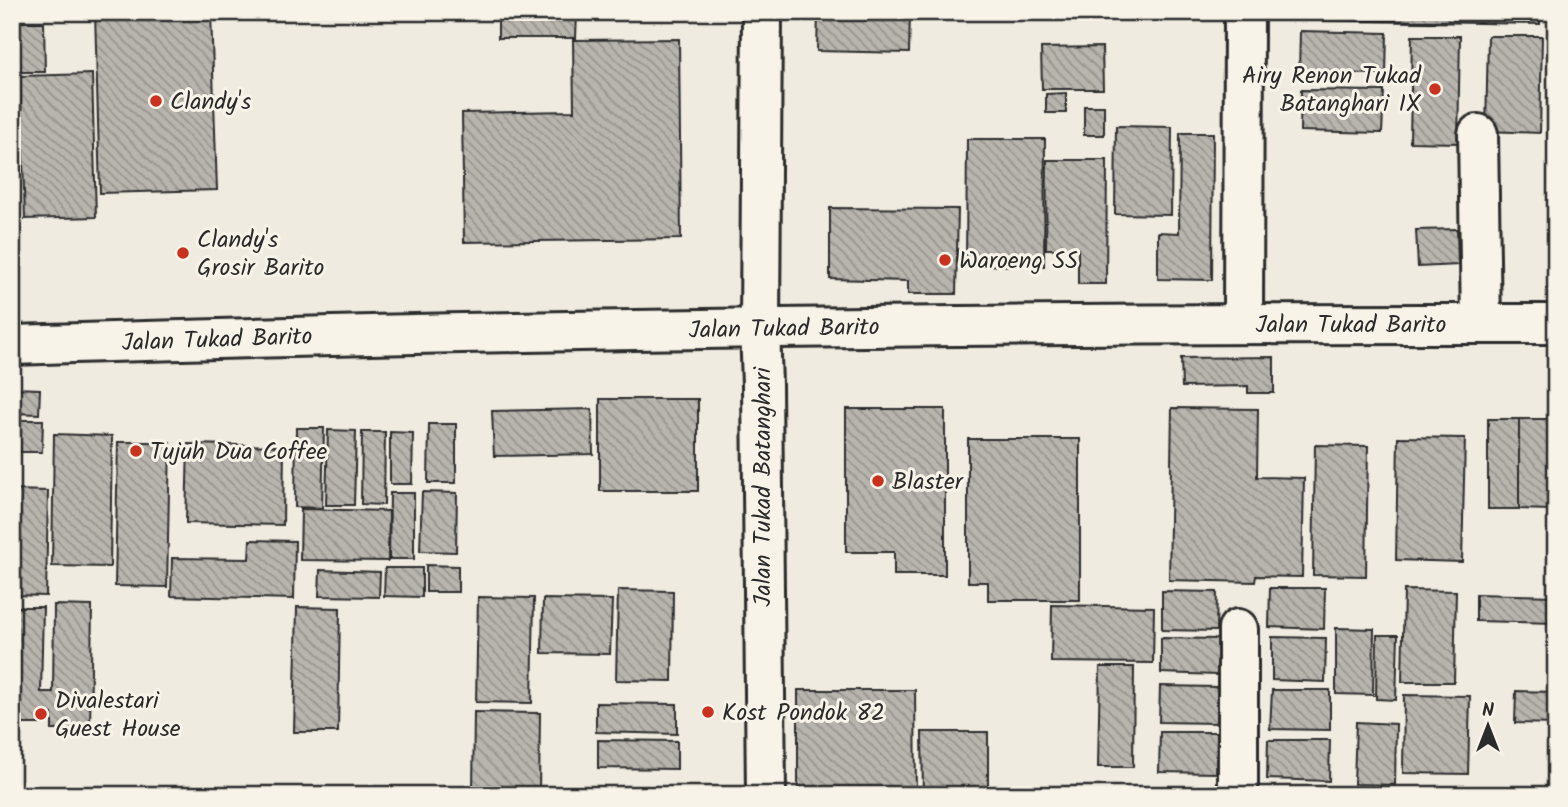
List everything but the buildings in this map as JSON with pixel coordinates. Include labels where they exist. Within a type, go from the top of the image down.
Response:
[{"type":"street","name":"Jalan Tukad Batanghari","points":[[762,12],[760,327],[766,795]]},
{"type":"street","points":[[1243,324],[1244,12]]},
{"type":"street","points":[[1478,134],[1481,324]]},
{"type":"street","name":"Jalan Tukad Barito","points":[[12,345],[340,334],[760,327],[1556,324]]},
{"type":"street","points":[[1238,629],[1238,795]]},
{"type":"place","name":"Airy Renon Tukad Batanghari IX","points":[[1435,89]]},
{"type":"place","name":"Clandy's","points":[[156,101]]},
{"type":"place","name":"Clandy's Grosir Barito","points":[[183,253]]},
{"type":"place","name":"Waroeng SS","points":[[945,260]]},
{"type":"place","name":"Tujuh Dua Coffee","points":[[136,451]]},
{"type":"place","name":"Blaster","points":[[878,481]]},
{"type":"place","name":"Kost Pondok 82","points":[[708,712]]},
{"type":"place","name":"Divalestari Guest House","points":[[41,714]]}]
